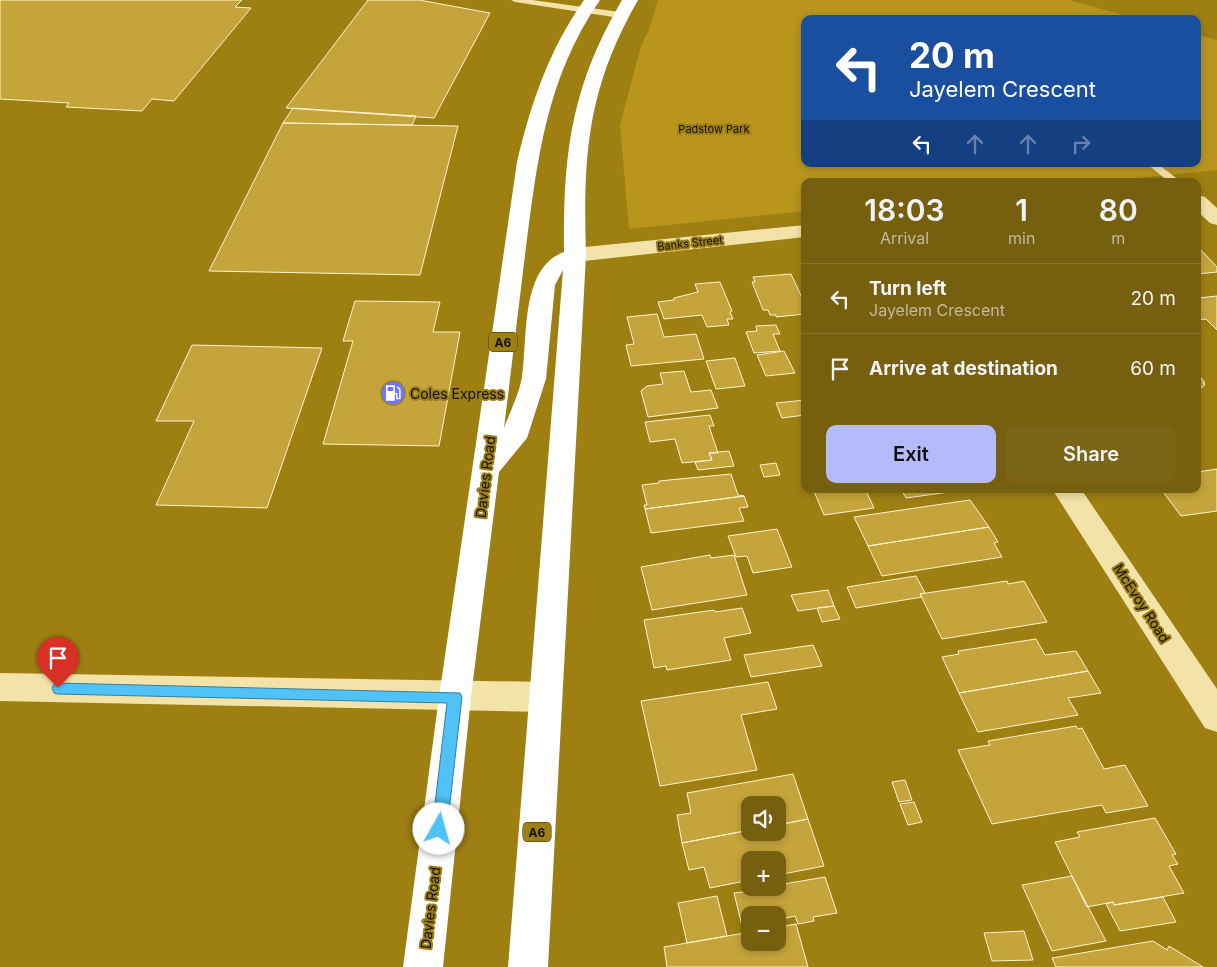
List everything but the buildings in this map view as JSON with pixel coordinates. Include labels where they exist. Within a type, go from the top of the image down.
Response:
[{"type":"highway","name":"A6","points":[[528,967],[575,255],[574,205],[579,130],[584,102],[598,59],[620,15],[630,0]]},
{"type":"highway","name":"Davies Road","points":[[423,967],[455,697],[527,162],[543,93],[557,58],[588,5]]},
{"type":"highway","points":[[486,469],[514,438],[534,379],[544,285],[548,273],[561,260],[575,255]]},
{"type":"street","points":[[1201,190],[1217,188]]},
{"type":"street","points":[[1201,204],[1217,219]]},
{"type":"street","name":"Banks Street","points":[[575,255],[801,231]]},
{"type":"street","name":"McEvoy Road","points":[[1069,493],[1217,717]]},
{"type":"street","points":[[0,687],[455,697],[546,697]]},
{"type":"lane","points":[[515,0],[588,5],[620,15]]},
{"type":"lane","points":[[1156,167],[1171,178]]},
{"type":"green space","name":"Padstow Park","points":[[658,0],[1069,0],[1123,15],[801,15],[801,167],[1201,167],[1201,36],[1217,40],[1217,170],[1137,178],[801,178],[801,211],[629,229],[620,125],[641,46],[649,30]]},
{"type":"place","name":"Coles Express","points":[[393,393]]},
{"type":"route","points":[[58,688],[455,697],[439,829]]}]
